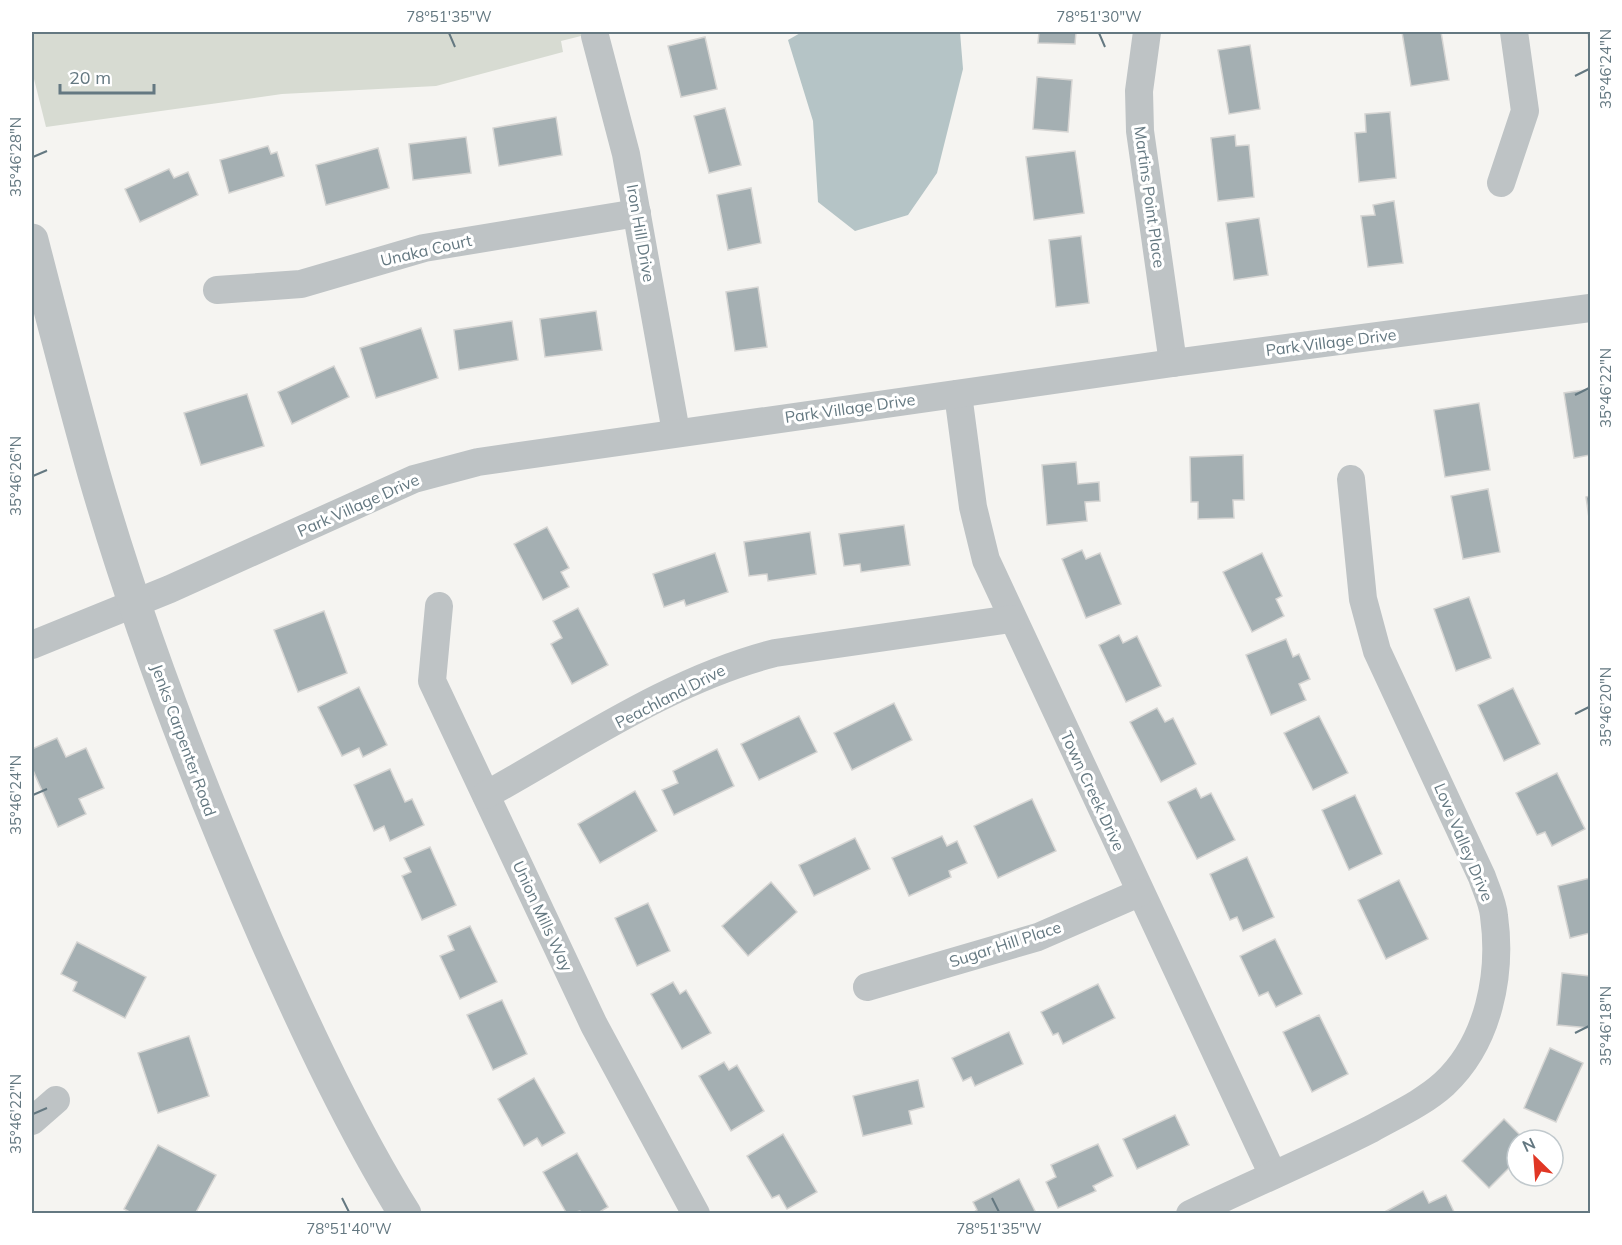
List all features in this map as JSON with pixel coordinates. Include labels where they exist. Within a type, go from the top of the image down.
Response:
[{"type":"street","name":"Martins Point Place","points":[[1147,32],[1139,91],[1140,131],[1173,363]]},
{"type":"street","points":[[1502,183],[1525,111],[1514,32]]},
{"type":"street","name":"Iron Hill Drive","points":[[596,36],[626,154],[676,432]]},
{"type":"street","name":"Unaka Court","points":[[216,290],[301,284],[424,248],[637,213]]},
{"type":"street","name":"Jenks Carpenter Road","points":[[32,240],[94,475],[134,602],[211,813],[277,964],[358,1131],[405,1214]]},
{"type":"street","name":"Park Village Drive","points":[[32,645],[170,589],[414,479],[478,462],[1173,363],[1590,308]]},
{"type":"street","name":"Town Creek Drive","points":[[958,394],[973,507],[986,560],[1011,619],[1272,1175]]},
{"type":"street","name":"Love Valley Drive","points":[[1272,1175],[1340,1145],[1416,1105],[1444,1084],[1463,1062],[1476,1038],[1488,1012],[1495,981],[1497,947],[1494,914],[1482,877],[1377,651],[1363,599],[1351,478]]},
{"type":"street","name":"Union Mills Way","points":[[439,606],[432,681],[594,1024],[696,1214]]},
{"type":"street","name":"Peachland Drive","points":[[486,795],[676,689],[742,662],[775,653],[1011,619]]},
{"type":"street","name":"Sugar Hill Place","points":[[867,987],[1038,937],[1139,892]]},
{"type":"street","points":[[32,1121],[56,1100]]},
{"type":"street","points":[[1190,1214],[1272,1175]]},
{"type":"shaded area","points":[[32,32],[597,32],[561,41],[563,52],[436,86],[282,94],[46,127],[32,71]]},
{"type":"shaded area","points":[[802,32],[960,32],[963,69],[937,173],[908,215],[855,231],[818,202],[813,121],[788,40]]},
{"type":"building","points":[[1039,32],[1076,32],[1075,44],[1038,43]]},
{"type":"building","points":[[1402,32],[1441,32],[1449,80],[1411,86]]},
{"type":"building","points":[[1588,32],[1590,32],[1590,55]]},
{"type":"building","points":[[705,37],[717,89],[681,97],[668,46]]},
{"type":"building","points":[[1250,45],[1260,109],[1229,114],[1218,50]]},
{"type":"building","points":[[1037,77],[1072,80],[1068,132],[1033,129]]},
{"type":"building","points":[[725,108],[741,165],[709,173],[694,116]]},
{"type":"building","points":[[1390,112],[1396,178],[1359,182],[1355,133],[1366,132],[1365,114]]},
{"type":"building","points":[[556,117],[562,155],[499,166],[493,128]]},
{"type":"building","points":[[1235,135],[1236,146],[1249,145],[1254,197],[1218,201],[1211,138]]},
{"type":"building","points":[[466,137],[471,173],[413,180],[409,144]]},
{"type":"building","points":[[268,146],[271,154],[277,152],[284,176],[229,193],[220,160]]},
{"type":"building","points":[[378,148],[389,188],[326,205],[316,165]]},
{"type":"building","points":[[1075,151],[1084,213],[1034,220],[1026,157]]},
{"type":"building","points":[[169,169],[174,178],[188,172],[198,195],[140,222],[125,189]]},
{"type":"building","points":[[751,188],[761,243],[728,250],[717,195]]},
{"type":"building","points":[[1394,201],[1403,263],[1368,267],[1361,216],[1375,215],[1373,205]]},
{"type":"building","points":[[1259,218],[1268,275],[1234,280],[1226,223]]},
{"type":"building","points":[[1081,236],[1089,303],[1056,307],[1049,240]]},
{"type":"building","points":[[758,287],[767,347],[735,351],[726,292]]},
{"type":"building","points":[[596,311],[602,350],[545,357],[540,319]]},
{"type":"building","points":[[512,321],[518,360],[459,370],[454,330]]},
{"type":"building","points":[[421,328],[438,378],[376,398],[360,348]]},
{"type":"building","points":[[334,366],[349,397],[292,424],[278,392]]},
{"type":"building","points":[[1590,389],[1590,455],[1574,458],[1564,393]]},
{"type":"building","points":[[247,394],[264,446],[201,465],[184,413]]},
{"type":"building","points":[[1479,403],[1490,470],[1445,477],[1434,410]]},
{"type":"building","points":[[1243,455],[1244,500],[1233,500],[1234,518],[1198,519],[1198,502],[1191,502],[1190,457]]},
{"type":"building","points":[[1076,462],[1078,484],[1099,482],[1100,501],[1085,502],[1087,521],[1047,525],[1042,465]]},
{"type":"building","points":[[1488,489],[1500,552],[1463,559],[1451,496]]},
{"type":"building","points":[[1590,496],[1590,525],[1586,497]]},
{"type":"building","points":[[904,525],[910,565],[861,572],[860,564],[844,566],[839,534]]},
{"type":"building","points":[[547,527],[569,568],[561,572],[569,587],[543,600],[514,544]]},
{"type":"building","points":[[810,532],[816,574],[768,581],[767,574],[749,576],[744,542]]},
{"type":"building","points":[[1082,550],[1086,559],[1100,553],[1121,604],[1086,618],[1062,559]]},
{"type":"building","points":[[715,553],[728,592],[686,606],[684,600],[664,607],[653,574]]},
{"type":"building","points":[[1262,553],[1282,596],[1276,599],[1284,616],[1252,632],[1223,572]]},
{"type":"building","points":[[1469,597],[1491,658],[1456,671],[1434,609]]},
{"type":"building","points":[[578,608],[608,665],[572,684],[551,644],[562,638],[553,621]]},
{"type":"building","points":[[324,611],[347,673],[298,692],[274,630]]},
{"type":"building","points":[[1119,635],[1123,643],[1137,636],[1161,686],[1126,702],[1099,645]]},
{"type":"building","points":[[1286,639],[1293,657],[1299,654],[1310,679],[1299,684],[1306,700],[1271,715],[1246,655]]},
{"type":"building","points":[[359,687],[387,745],[363,757],[359,748],[342,756],[318,707]]},
{"type":"building","points":[[1513,688],[1540,744],[1504,761],[1478,705]]},
{"type":"building","points":[[894,703],[912,740],[852,770],[834,733]]},
{"type":"building","points":[[1157,708],[1165,722],[1173,718],[1196,764],[1161,782],[1130,722]]},
{"type":"building","points":[[799,716],[817,752],[759,780],[741,744]]},
{"type":"building","points":[[1319,716],[1348,773],[1313,790],[1284,733]]},
{"type":"building","points":[[57,738],[66,757],[86,748],[104,788],[79,799],[86,814],[58,827],[32,768],[32,749]]},
{"type":"building","points":[[717,749],[734,786],[674,815],[662,790],[678,783],[673,771]]},
{"type":"building","points":[[390,769],[405,802],[412,799],[424,825],[390,841],[384,826],[374,831],[354,785]]},
{"type":"building","points":[[1557,773],[1585,829],[1552,846],[1545,832],[1537,835],[1516,793]]},
{"type":"building","points":[[1196,788],[1201,798],[1211,793],[1235,840],[1197,859],[1168,802]]},
{"type":"building","points":[[635,791],[657,831],[600,863],[578,824]]},
{"type":"building","points":[[1355,795],[1382,854],[1349,870],[1322,810]]},
{"type":"building","points":[[1032,799],[1056,851],[998,878],[974,826]]},
{"type":"building","points":[[942,836],[947,846],[957,841],[967,863],[949,871],[951,877],[909,896],[892,858]]},
{"type":"building","points":[[855,838],[870,869],[814,896],[799,865]]},
{"type":"building","points":[[430,847],[456,905],[422,920],[402,876],[411,872],[404,858]]},
{"type":"building","points":[[1247,857],[1274,917],[1243,931],[1237,917],[1230,920],[1210,874]]},
{"type":"building","points":[[1590,878],[1590,933],[1570,938],[1558,886]]},
{"type":"building","points":[[1399,880],[1428,939],[1386,959],[1358,900]]},
{"type":"building","points":[[771,882],[797,912],[748,956],[722,926]]},
{"type":"building","points":[[648,903],[670,951],[637,966],[615,918]]},
{"type":"building","points":[[470,926],[497,982],[460,999],[440,956],[454,950],[448,936]]},
{"type":"building","points":[[1275,939],[1302,994],[1276,1007],[1268,992],[1259,996],[1240,956]]},
{"type":"building","points":[[77,942],[146,977],[125,1018],[73,991],[77,982],[61,974]]},
{"type":"building","points":[[1562,973],[1590,976],[1590,1028],[1557,1025]]},
{"type":"building","points":[[673,982],[680,994],[686,990],[711,1033],[682,1049],[651,994]]},
{"type":"building","points":[[1098,984],[1115,1018],[1063,1044],[1058,1033],[1053,1035],[1041,1012]]},
{"type":"building","points":[[502,1000],[527,1054],[493,1070],[467,1015]]},
{"type":"building","points":[[1319,1015],[1348,1074],[1312,1092],[1283,1032]]},
{"type":"building","points":[[1009,1032],[1023,1064],[975,1086],[971,1077],[963,1081],[952,1058]]},
{"type":"building","points":[[189,1036],[209,1096],[158,1113],[138,1053]]},
{"type":"building","points":[[1550,1048],[1583,1063],[1556,1122],[1524,1108]]},
{"type":"building","points":[[724,1062],[729,1070],[737,1065],[764,1111],[731,1131],[699,1076]]},
{"type":"building","points":[[534,1078],[565,1133],[542,1146],[537,1138],[524,1146],[498,1099]]},
{"type":"building","points":[[918,1080],[924,1107],[909,1111],[912,1124],[863,1136],[853,1096]]},
{"type":"building","points":[[1175,1115],[1189,1145],[1137,1169],[1123,1139]]},
{"type":"building","points":[[1504,1119],[1513,1128],[1505,1128],[1505,1172],[1489,1188],[1462,1161]]},
{"type":"building","points":[[783,1134],[817,1192],[787,1209],[779,1195],[772,1198],[747,1156]]},
{"type":"building","points":[[1098,1144],[1113,1176],[1093,1186],[1096,1191],[1058,1208],[1046,1182],[1056,1177],[1051,1165]]},
{"type":"building","points":[[158,1145],[216,1175],[195,1214],[133,1214],[124,1209]]},
{"type":"building","points":[[577,1153],[608,1207],[596,1214],[582,1214],[580,1211],[567,1214],[543,1172]]},
{"type":"building","points":[[1019,1179],[1035,1211],[1029,1214],[971,1214],[977,1210],[973,1202]]},
{"type":"building","points":[[1423,1191],[1429,1203],[1446,1195],[1455,1214],[1381,1214]]}]
